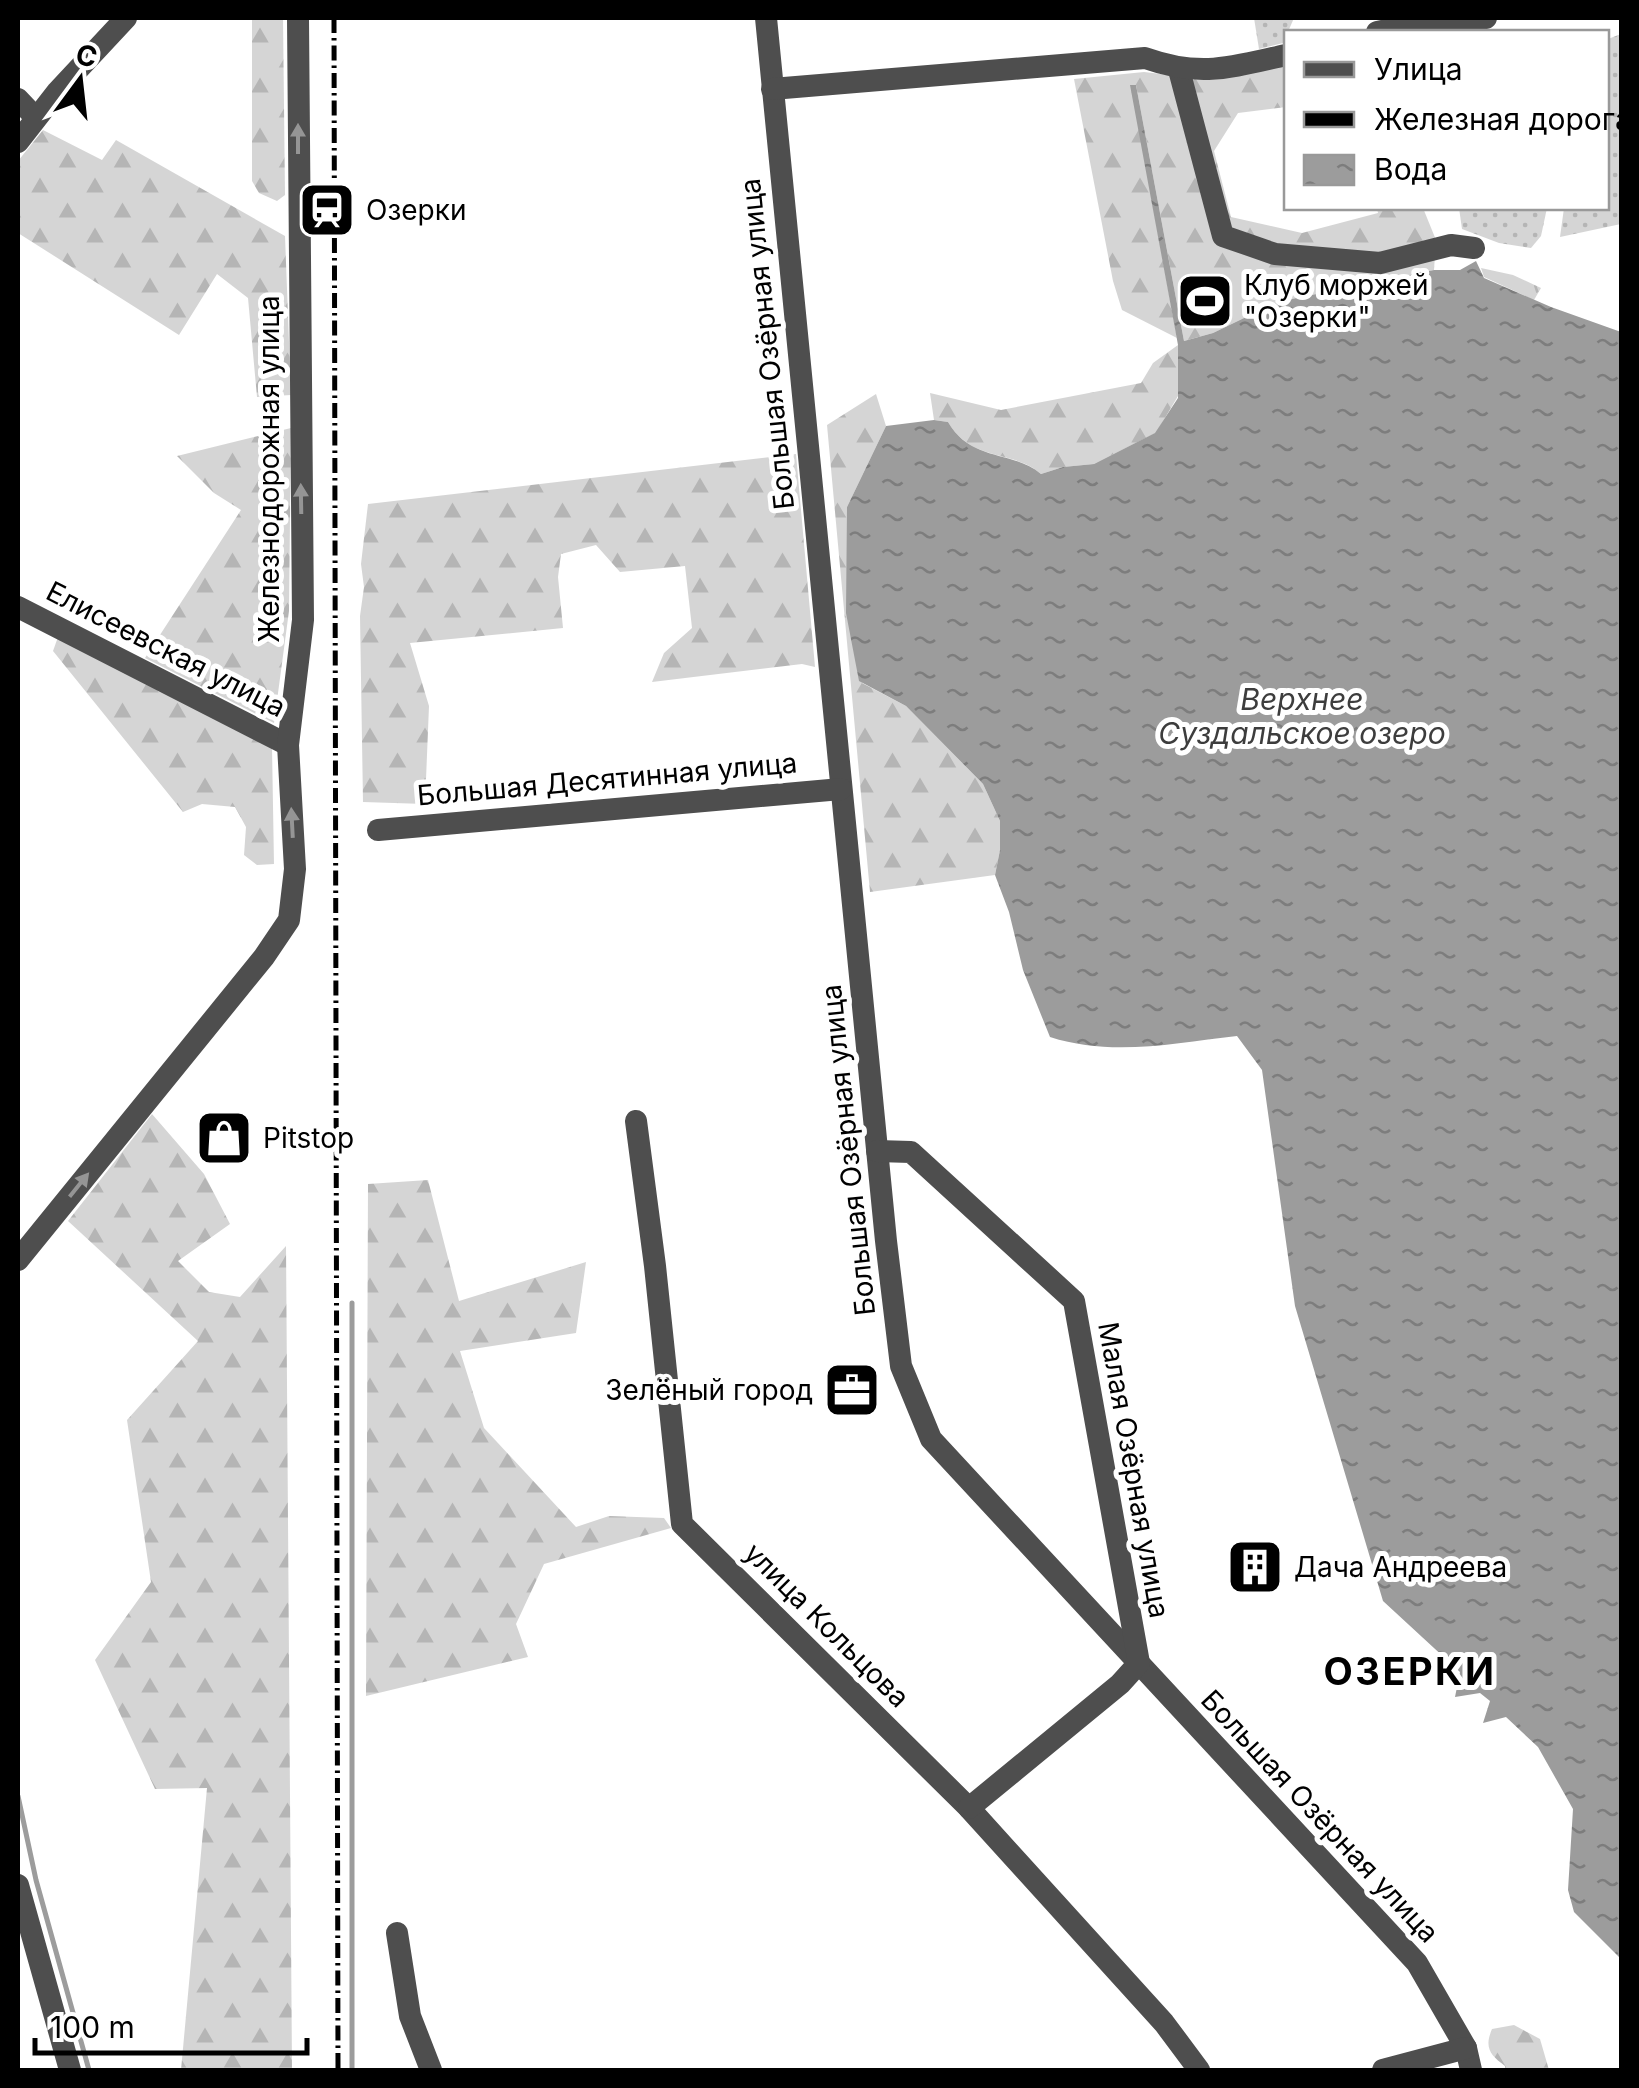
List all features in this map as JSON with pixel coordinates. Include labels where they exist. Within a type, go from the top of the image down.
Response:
[{"type":"street","points":[[18,142],[126,18]]},
{"type":"street","name":"Железнодорожная улица","points":[[18,1260],[264,958],[289,920],[294,869],[288,745],[303,620],[298,18]]},
{"type":"street","name":"Большая Озёрная улица","points":[[766,18],[901,1366],[931,1439],[1418,1963],[1468,2059]]},
{"type":"street","points":[[1386,30],[1486,18]]},
{"type":"street","points":[[772,89],[1146,58],[1179,70],[1221,69],[1284,55]]},
{"type":"street","points":[[1179,70],[1223,236],[1276,254],[1380,263],[1451,246],[1474,248]]},
{"type":"street","points":[[18,99],[36,118]]},
{"type":"street","name":"Елисеевская улица","points":[[18,607],[288,745]]},
{"type":"street","name":"Большая Десятинная улица","points":[[378,830],[842,789]]},
{"type":"street","name":"улица Кольцова","points":[[636,1122],[656,1266],[682,1524],[969,1808],[1164,2023],[1199,2070]]},
{"type":"street","name":"Малая Озёрная улица","points":[[877,1151],[910,1152],[1074,1301],[1139,1663]]},
{"type":"street","points":[[969,1808],[1120,1684],[1139,1663]]},
{"type":"street","points":[[18,1886],[70,2070]]},
{"type":"street","points":[[397,1933],[410,2016],[431,2070]]},
{"type":"street","points":[[1383,2070],[1468,2059]]},
{"type":"green space","points":[[252,18],[283,18],[285,195],[277,201],[259,193],[252,181]]},
{"type":"green space","points":[[1254,18],[1294,18],[1289,30],[1284,30],[1283,43],[1259,49]]},
{"type":"green space","points":[[1621,34],[1621,224],[1560,237],[1564,210],[1609,210],[1609,39]]},
{"type":"green space","points":[[1284,63],[1284,107],[1238,113],[1214,151],[1231,217],[1302,233],[1378,213],[1377,210],[1424,210],[1436,240],[1434,270],[1277,302],[1213,333],[1184,341],[1136,85],[1131,85],[1177,338],[1122,310],[1074,79],[1144,72],[1170,75]]},
{"type":"green space","points":[[43,130],[102,160],[116,140],[285,236],[291,395],[257,397],[248,298],[217,274],[179,335],[18,233],[18,161]]},
{"type":"green space","points":[[1459,210],[1547,210],[1541,236],[1531,248],[1499,243],[1462,229]]},
{"type":"green space","points":[[1481,268],[1513,275],[1541,288],[1534,300],[1484,277]]},
{"type":"green space","points":[[1178,345],[1178,396],[1156,433],[1094,464],[1041,474],[1018,461],[969,444],[948,422],[934,420],[930,393],[1001,410],[1141,383],[1153,363]]},
{"type":"green space","points":[[876,394],[886,426],[847,507],[862,683],[906,706],[983,784],[1000,821],[1000,850],[995,875],[870,892],[827,425]]},
{"type":"green space","points":[[291,428],[289,611],[274,723],[145,658],[241,510],[214,493],[177,456]]},
{"type":"green space","points":[[796,454],[815,667],[802,664],[652,682],[664,653],[692,628],[685,566],[620,572],[596,545],[561,554],[558,577],[563,628],[410,643],[429,706],[425,804],[363,802],[360,616],[368,504]]},
{"type":"green space","points":[[58,637],[272,747],[274,864],[257,865],[244,855],[246,827],[235,807],[202,804],[183,812],[53,651]]},
{"type":"green space","points":[[152,1114],[204,1174],[230,1224],[178,1261],[209,1292],[240,1297],[286,1246],[292,2070],[181,2070],[207,1788],[155,1789],[95,1660],[151,1582],[127,1420],[198,1341],[68,1221]]},
{"type":"green space","points":[[428,1180],[459,1301],[586,1262],[576,1333],[460,1351],[484,1428],[576,1527],[609,1516],[664,1518],[671,1528],[544,1564],[516,1624],[528,1657],[366,1696],[368,1184]]},
{"type":"green space","points":[[1514,2025],[1540,2039],[1549,2070],[1505,2070],[1492,2054],[1492,2029]]},
{"type":"water","name":"Верхнее Суздальское озеро","points":[[1130,85],[1136,85],[1184,341],[1213,333],[1277,302],[1434,270],[1460,270],[1476,261],[1484,278],[1621,332],[1621,1959],[1574,1912],[1568,1890],[1573,1809],[1538,1747],[1506,1717],[1483,1723],[1490,1701],[1480,1693],[1455,1697],[1460,1672],[1383,1601],[1295,1306],[1262,1070],[1237,1036],[1120,1047],[1050,1037],[1023,970],[995,875],[1000,821],[983,784],[906,706],[859,681],[846,613],[847,507],[886,426],[948,422],[968,444],[1041,474],[1094,464],[1155,433],[1178,398],[1178,345]]},
{"type":"waterway","points":[[352,1303],[352,2070]]},
{"type":"waterway","points":[[18,1796],[36,1880],[89,2070]]},
{"type":"railway","points":[[334,18],[338,2070]]},
{"type":"place","name":"Озерки","points":[[327,210]]},
{"type":"place","name":"Клуб моржей \"Озерки\"","points":[[1205,301]]},
{"type":"place","name":"Pitstop","points":[[224,1138]]},
{"type":"place","name":"Зелёный город","points":[[852,1390]]},
{"type":"place","name":"Дача Андреева","points":[[1255,1567]]},
{"type":"district","name":"ОЗЕРКИ","points":[[1410,1672]]}]
